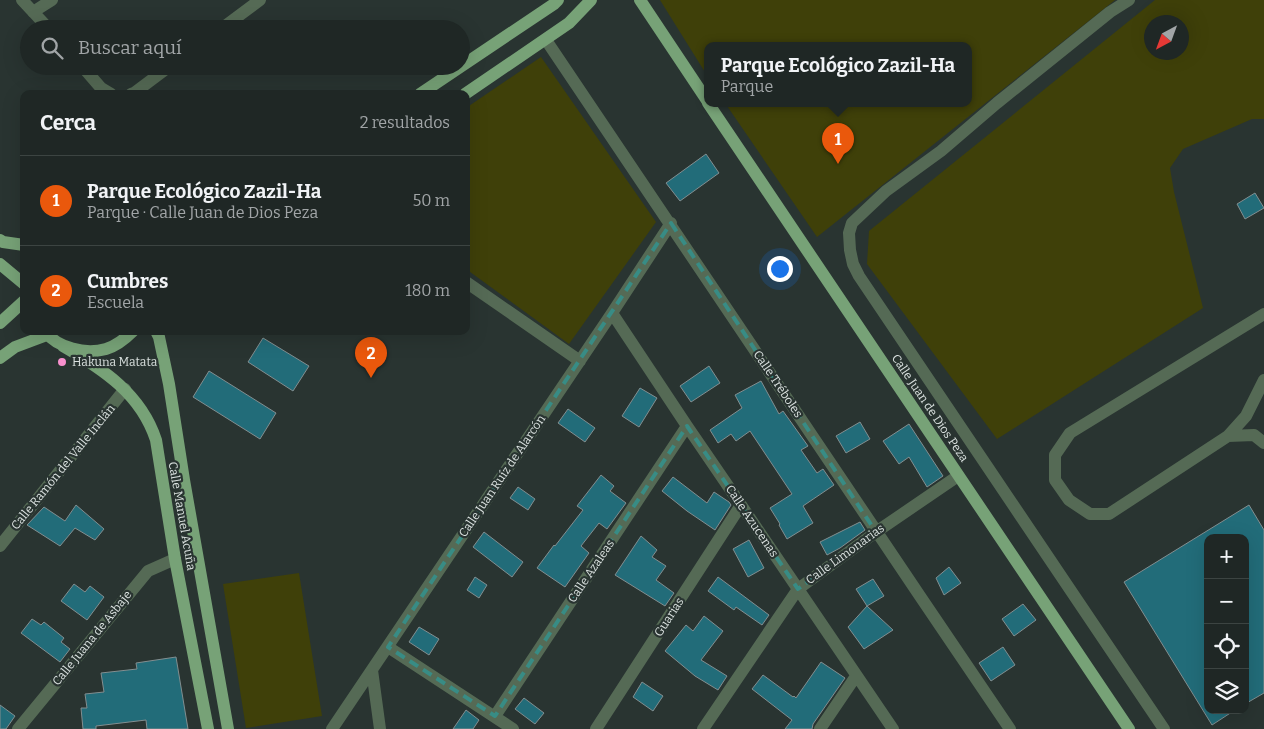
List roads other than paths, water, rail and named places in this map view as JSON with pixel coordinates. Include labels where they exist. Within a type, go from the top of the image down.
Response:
[{"type":"main road","points":[[470,60],[558,0]]},
{"type":"main road","points":[[470,91],[569,23],[591,0]]},
{"type":"main road","name":"Calle Juan de Dios Peza","points":[[640,0],[704,96]]},
{"type":"main road","points":[[426,90],[448,75]]},
{"type":"main road","name":"Calle Juan de Dios Peza","points":[[711,107],[1129,729]]},
{"type":"main road","points":[[0,240],[20,244]]},
{"type":"main road","points":[[0,264],[20,281]]},
{"type":"main road","points":[[0,323],[20,305]]},
{"type":"main road","points":[[0,358],[15,347],[41,335]]},
{"type":"main road","name":"Calle Manuel Acuña","points":[[48,335],[94,364],[125,389],[145,414],[156,440],[175,559],[208,729]]},
{"type":"main road","points":[[63,346],[84,351],[106,349],[129,335]]},
{"type":"main road","name":"Calle Manuel Acuña","points":[[158,335],[169,384],[228,729]]},
{"type":"street","points":[[22,0],[41,20]]},
{"type":"street","points":[[33,12],[52,0]]},
{"type":"street","points":[[233,20],[260,0]]},
{"type":"street","points":[[1129,0],[1102,18],[941,151],[886,191],[852,224],[850,250],[853,264],[859,276],[1164,729]]},
{"type":"street","name":"Calle Tréboles","points":[[546,40],[1010,729]]},
{"type":"street","points":[[90,75],[104,90]]},
{"type":"street","points":[[138,90],[158,75]]},
{"type":"street","name":"Calle Juan Ruíz de Alarcón","points":[[332,729],[671,223]]},
{"type":"street","points":[[470,285],[580,360]]},
{"type":"street","name":"Calle Azucenas","points":[[612,313],[893,729]]},
{"type":"street","points":[[1264,314],[1070,433],[1055,455],[1055,480],[1069,500],[1090,514],[1109,514],[1228,436],[1246,416],[1264,380]]},
{"type":"street","name":"Calle Ramón del Valle Inclán","points":[[0,546],[125,389]]},
{"type":"street","name":"Calle Azaleas","points":[[495,716],[687,426]]},
{"type":"street","points":[[1228,436],[1254,435],[1264,443]]},
{"type":"street","name":"Calle Limonarias","points":[[703,729],[798,589],[876,532],[958,476]]},
{"type":"street","name":"Guarias","points":[[596,729],[742,504]]},
{"type":"street","name":"Calle Juana de Asbaje","points":[[18,729],[148,571],[175,559]]},
{"type":"street","points":[[388,647],[513,729]]},
{"type":"street","points":[[372,670],[380,729]]},
{"type":"street","points":[[820,729],[856,676]]},
{"type":"place","name":"Parque Ecológico Zazil-Ha","points":[[838,164]]},
{"type":"place","name":"Hakuna Matata","points":[[62,362]]},
{"type":"place","name":"Cumbres","points":[[371,378]]}]
